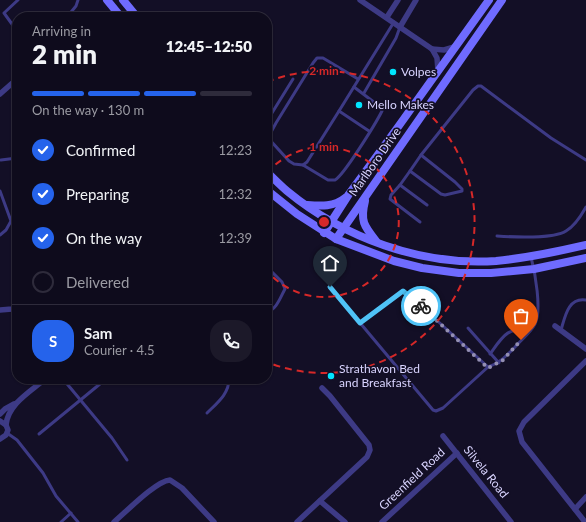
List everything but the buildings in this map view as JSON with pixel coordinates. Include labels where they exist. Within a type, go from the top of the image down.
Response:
[{"type":"main road","points":[[107,0],[117,12]]},
{"type":"main road","points":[[111,0],[120,12]]},
{"type":"main road","name":"Marlboro Drive","points":[[324,233],[349,194],[488,0]]},
{"type":"main road","name":"Marlboro Drive","points":[[336,239],[502,0]]},
{"type":"main road","points":[[124,1],[133,12]]},
{"type":"main road","points":[[272,177],[286,190],[331,221],[344,228],[398,250],[449,259],[489,261],[531,257],[586,245]]},
{"type":"main road","points":[[272,194],[324,233],[336,239],[394,261],[422,268],[480,273],[534,269],[586,258]]},
{"type":"main road","points":[[306,205],[319,206],[334,204],[349,194]]},
{"type":"main road","points":[[366,196],[363,210],[363,221],[368,231],[377,242]]},
{"type":"street","points":[[360,0],[432,49],[440,50],[454,47]]},
{"type":"street","points":[[387,17],[398,0]]},
{"type":"street","points":[[400,27],[416,0]]},
{"type":"street","points":[[432,49],[438,61],[438,71]]},
{"type":"street","points":[[0,94],[12,83]]},
{"type":"street","points":[[0,310],[12,309]]},
{"type":"street","points":[[555,326],[586,349]]},
{"type":"street","points":[[585,522],[522,442],[519,431],[524,422],[586,361]]},
{"type":"street","points":[[0,414],[5,409],[15,404],[39,384]]},
{"type":"street","points":[[297,522],[367,457],[370,450],[369,445],[322,388]]},
{"type":"street","points":[[0,439],[7,433],[7,418],[15,404]]},
{"type":"street","points":[[0,421],[6,425]]},
{"type":"street","name":"Silvela Road","points":[[443,436],[511,522]]},
{"type":"street","name":"Greenfield Road","points":[[382,522],[457,453]]},
{"type":"street","points":[[114,522],[154,488],[168,480],[173,480],[182,488],[214,522]]},
{"type":"street","points":[[575,509],[586,497]]},
{"type":"street","points":[[320,500],[345,522]]},
{"type":"lane","points":[[12,24],[4,13],[18,0]]},
{"type":"lane","points":[[71,12],[76,6],[78,0]]},
{"type":"lane","points":[[303,165],[307,162],[394,22]]},
{"type":"lane","points":[[364,93],[396,38],[400,27]]},
{"type":"lane","points":[[272,130],[317,58],[323,58],[358,78]]},
{"type":"lane","points":[[272,113],[293,79]]},
{"type":"lane","points":[[420,222],[390,199],[391,195],[463,102],[478,86],[481,86],[551,138],[586,160]]},
{"type":"lane","points":[[272,142],[289,161],[294,164],[303,165],[328,180],[337,180],[353,158],[382,111],[379,106],[364,93],[354,87]]},
{"type":"lane","points":[[291,99],[296,101]]},
{"type":"lane","points":[[339,110],[369,131]]},
{"type":"lane","points":[[276,123],[281,126]]},
{"type":"lane","points":[[410,171],[441,194],[445,195],[462,191],[462,189],[455,182],[421,155]]},
{"type":"lane","points":[[0,165],[0,159],[12,158]]},
{"type":"lane","points":[[400,184],[427,205]]},
{"type":"lane","points":[[0,191],[11,221],[6,230],[0,235]]},
{"type":"lane","points":[[497,236],[520,238],[561,234],[567,231],[577,221],[586,207]]},
{"type":"lane","points":[[330,287],[433,410],[436,411],[442,408],[488,368],[499,363],[536,322],[538,313],[534,269],[531,257]]},
{"type":"lane","points":[[272,272],[282,282],[285,289],[276,307],[272,310]]},
{"type":"lane","points":[[360,323],[403,291],[488,368]]},
{"type":"lane","points":[[561,330],[572,303],[580,299],[586,300]]},
{"type":"lane","points":[[468,328],[499,363]]},
{"type":"lane","points":[[490,354],[502,337],[513,330],[530,330]]},
{"type":"lane","points":[[67,384],[112,438],[127,460]]},
{"type":"lane","points":[[39,434],[100,384]]},
{"type":"lane","points":[[207,413],[224,395],[227,384]]},
{"type":"lane","points":[[7,433],[17,440],[43,473],[56,496],[78,522]]},
{"type":"lane","points":[[61,522],[71,513]]},
{"type":"way so far","points":[[421,306],[488,368],[503,360],[521,340]]},
{"type":"place","name":"Volpes","points":[[393,72]]},
{"type":"place","name":"Mello Makes","points":[[359,105]]},
{"type":"place","name":"Strathavon Bed and Breakfast","points":[[331,376]]},
{"type":"route","points":[[330,287],[360,323],[403,291],[421,306]]}]
